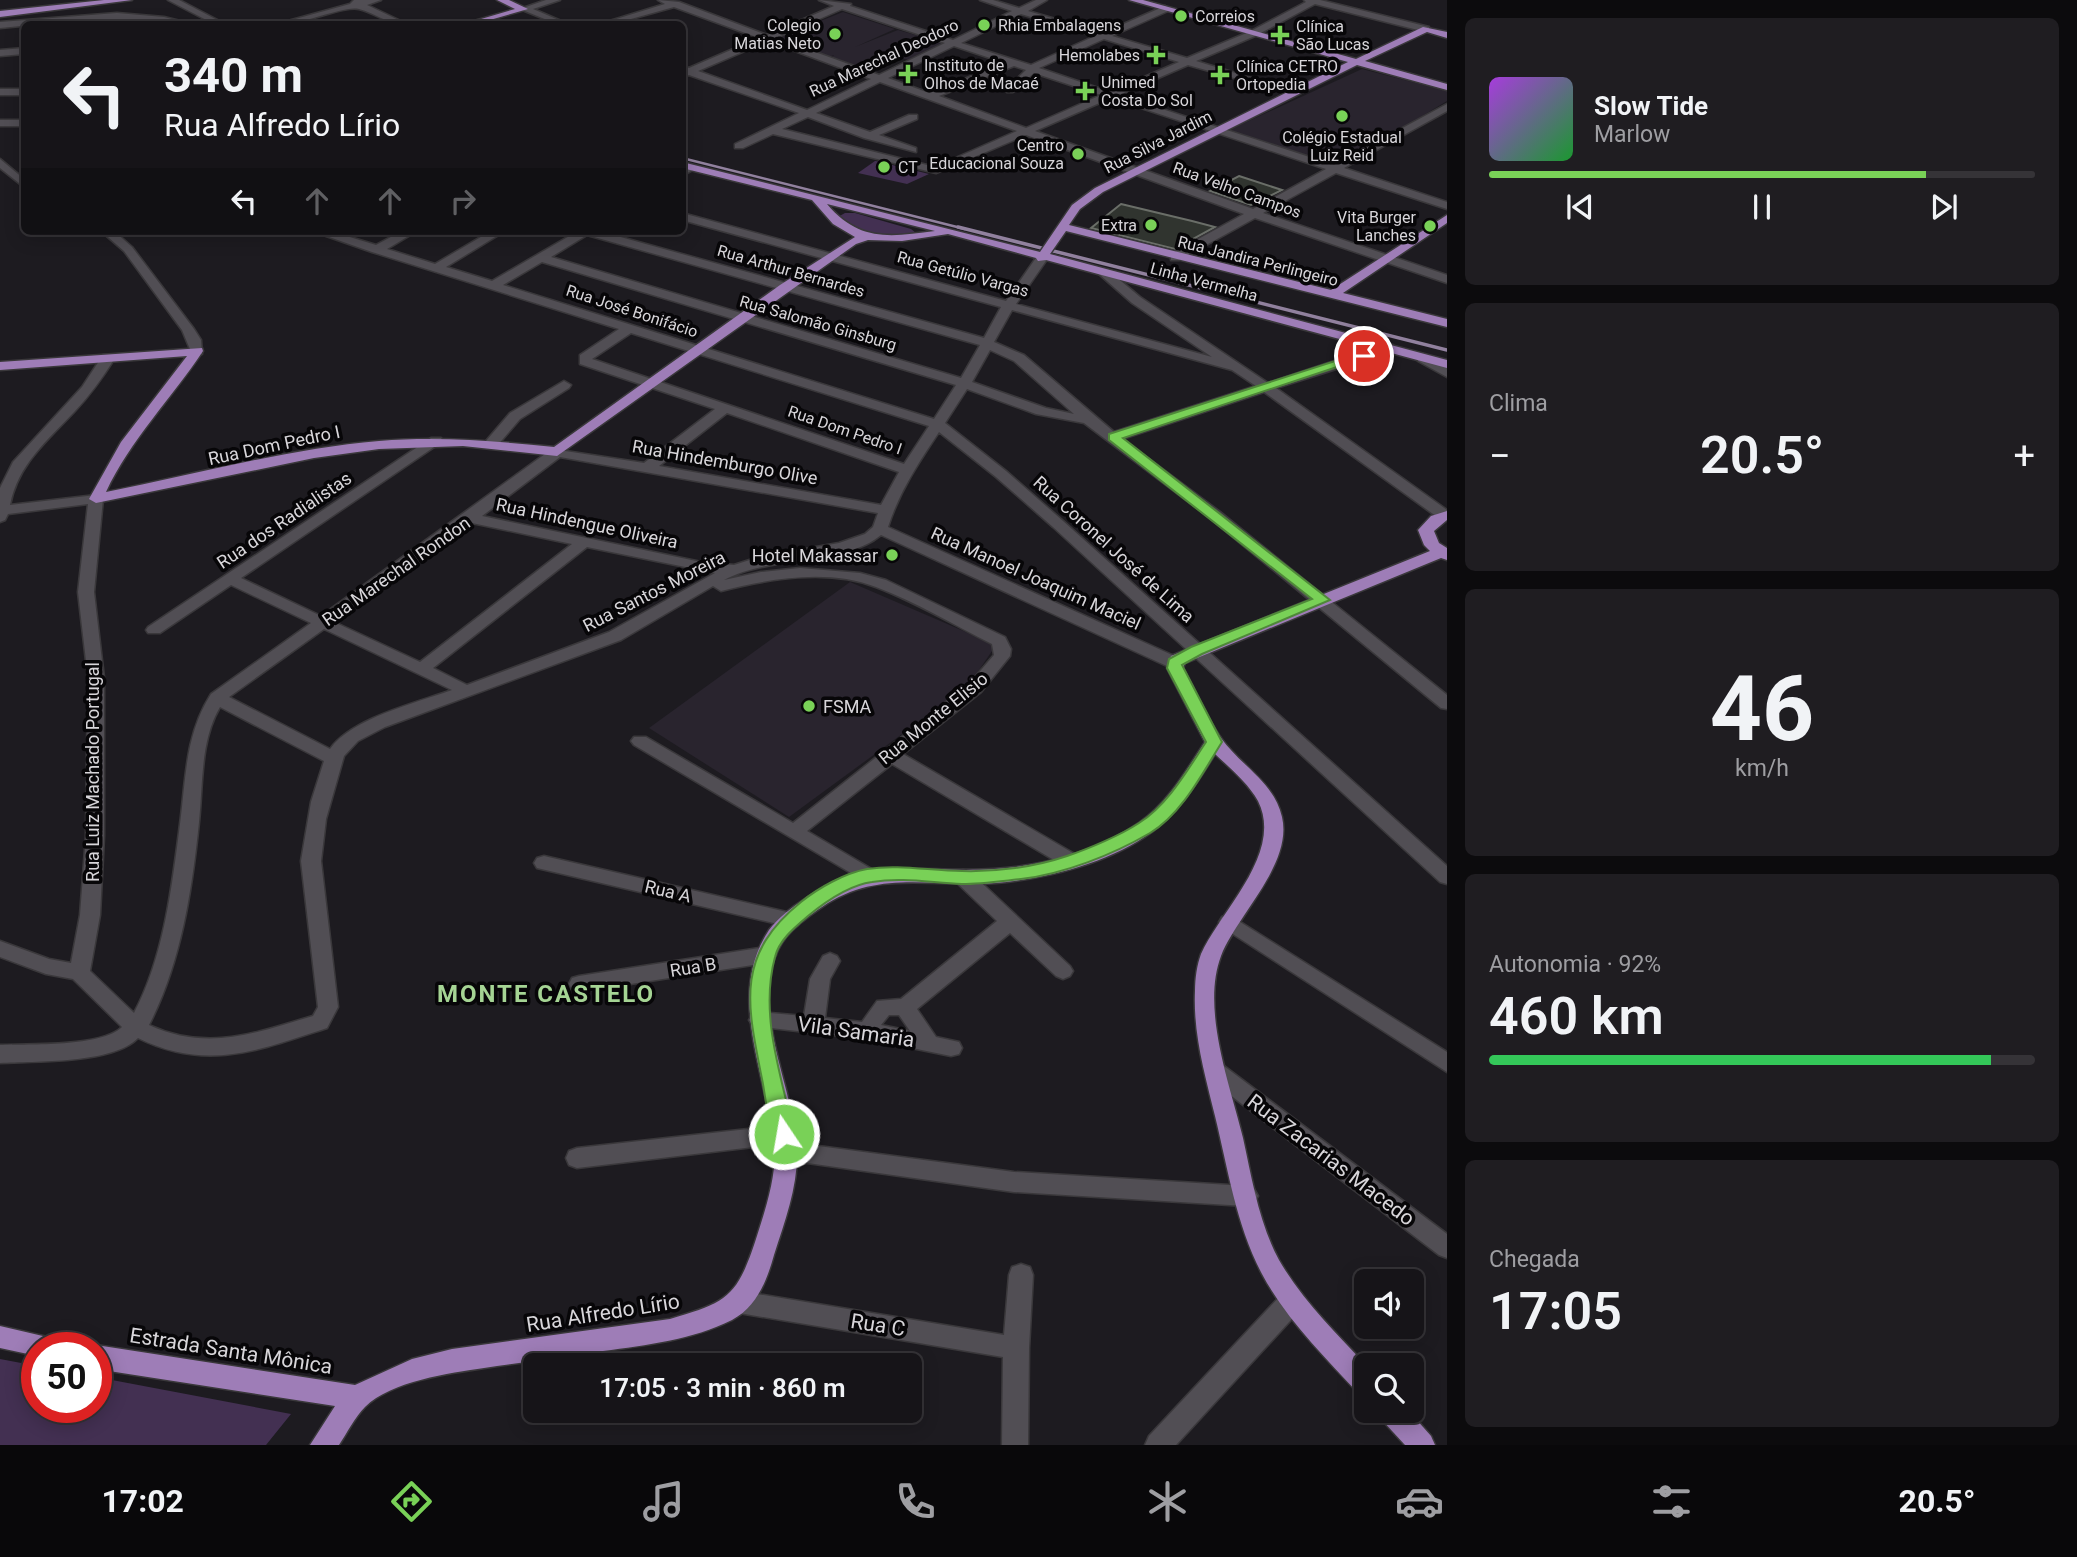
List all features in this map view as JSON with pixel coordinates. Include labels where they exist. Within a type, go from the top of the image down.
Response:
[{"type":"main road","points":[[0,14],[128,0]]},
{"type":"main road","points":[[501,0],[524,9]]},
{"type":"main road","points":[[1133,0],[1447,87]]},
{"type":"main road","points":[[479,21],[524,9]]},
{"type":"main road","points":[[1426,29],[1447,34]]},
{"type":"main road","name":"Rua Silva Jardim","points":[[1046,253],[1082,201],[1291,93],[1426,29]]},
{"type":"main road","name":"Linha Vermelha","points":[[686,168],[1046,253],[1105,274],[1447,364]]},
{"type":"main road","points":[[815,197],[853,237]]},
{"type":"main road","points":[[831,215],[842,209],[859,208]]},
{"type":"main road","points":[[1331,296],[1447,218]]},
{"type":"main road","points":[[906,237],[921,230],[916,222]]},
{"type":"main road","name":"Rua Jandira Perlingeiro","points":[[1062,227],[1447,323]]},
{"type":"main road","name":"Linha Vermelha","points":[[853,237],[906,237],[953,232]]},
{"type":"main road","name":"Rua Marechal Rondon","points":[[557,452],[831,256],[853,237]]},
{"type":"main road","points":[[0,366],[197,351]]},
{"type":"main road","name":"Rua Luiz Machado Portugal","points":[[96,499],[101,485],[118,458],[197,351]]},
{"type":"main road","name":"Rua Dom Pedro I","points":[[96,499],[345,449],[436,442],[491,444],[557,452]]},
{"type":"main road","points":[[1444,554],[1433,545],[1426,530],[1436,519],[1446,516]]},
{"type":"main road","points":[[1354,1370],[1292,1301],[1270,1266],[1246,1196],[1216,1072],[1205,1007],[1206,976],[1211,954],[1270,853],[1275,833],[1268,801],[1214,742],[1175,668],[1175,663],[1196,651],[1444,554]]},
{"type":"main road","points":[[739,1302],[753,1278],[775,1216],[785,1143],[760,1020],[766,955],[777,935],[821,896],[868,876],[915,874],[963,877],[1023,873],[1071,861],[1145,828],[1162,813],[1187,783],[1214,742]]},
{"type":"main road","name":"Rua Alfredo Lírio","points":[[323,1445],[357,1397],[412,1371],[452,1361],[670,1330],[701,1321],[739,1302]]},
{"type":"main road","points":[[0,1337],[21,1342]]},
{"type":"main road","name":"Estrada Santa Mônica","points":[[112,1359],[357,1397]]},
{"type":"main road","points":[[1402,1423],[1422,1445]]},
{"type":"street","points":[[172,0],[214,21]]},
{"type":"street","points":[[359,5],[377,0]]},
{"type":"street","points":[[524,9],[556,0]]},
{"type":"street","name":"Rua Velho Campos","points":[[662,0],[1255,214],[1447,279]]},
{"type":"street","points":[[615,21],[687,0]]},
{"type":"street","points":[[823,0],[1447,206]]},
{"type":"street","points":[[686,72],[857,0]]},
{"type":"street","points":[[984,0],[1291,93]]},
{"type":"street","name":"Rua Marechal Deodoro","points":[[739,146],[1043,0]]},
{"type":"street","points":[[771,130],[936,170],[1252,34],[1313,1],[1426,29]]},
{"type":"street","points":[[338,21],[346,4]]},
{"type":"street","points":[[295,21],[320,15],[346,4],[359,5],[395,21]]},
{"type":"street","points":[[524,9],[556,21]]},
{"type":"street","points":[[1010,90],[1031,68],[1165,9]]},
{"type":"street","points":[[311,21],[320,15]]},
{"type":"street","points":[[37,21],[122,16],[163,21]]},
{"type":"street","points":[[0,25],[21,23]]},
{"type":"street","points":[[0,54],[21,51]]},
{"type":"street","points":[[932,96],[1013,63]]},
{"type":"street","points":[[686,72],[950,164]]},
{"type":"street","points":[[0,92],[21,92]]},
{"type":"street","points":[[1175,257],[1447,107]]},
{"type":"street","points":[[869,136],[913,117]]},
{"type":"street","points":[[0,123],[21,123]]},
{"type":"street","points":[[885,142],[897,151]]},
{"type":"street","points":[[883,157],[897,151],[912,150]]},
{"type":"street","points":[[0,162],[21,181]]},
{"type":"street","name":"Rua Getúlio Vargas","points":[[686,217],[1234,367]]},
{"type":"street","points":[[112,235],[128,249],[195,340],[197,351]]},
{"type":"street","name":"Rua José Bonifácio","points":[[330,235],[937,424]]},
{"type":"street","points":[[376,250],[404,235]]},
{"type":"street","points":[[438,267],[492,235]]},
{"type":"street","points":[[494,285],[579,235]]},
{"type":"street","name":"Rua Arthur Bernardes","points":[[600,235],[986,343],[1025,363],[1087,419],[1322,600],[1447,704]]},
{"type":"street","points":[[880,529],[886,510],[907,470],[964,384],[1009,305],[1046,253]]},
{"type":"street","name":"Rua Salomão Ginsburg","points":[[540,257],[741,320],[964,384],[1068,418],[1087,419]]},
{"type":"street","points":[[1105,274],[1122,290],[1267,388],[1446,516]]},
{"type":"street","points":[[1122,290],[1129,284],[1138,283]]},
{"type":"street","name":"Rua Dom Pedro I","points":[[628,329],[585,358],[585,361],[907,470]]},
{"type":"street","points":[[1168,349],[1191,348],[1196,342],[1192,337]]},
{"type":"street","points":[[1113,437],[1388,348]]},
{"type":"street","points":[[0,517],[6,485],[16,465],[82,396],[108,358]]},
{"type":"street","points":[[1423,358],[1447,373]]},
{"type":"street","points":[[491,444],[515,416],[564,385]]},
{"type":"street","points":[[647,468],[725,408]]},
{"type":"street","name":"Rua Coronel José de Lima","points":[[937,424],[1001,474],[1196,651],[1439,859],[1447,877]]},
{"type":"street","name":"Rua dos Radialistas","points":[[154,630],[436,442]]},
{"type":"street","name":"Rua Hindemburgo Olive","points":[[557,452],[886,510]]},
{"type":"street","name":"Rua Marechal Rondon","points":[[137,1028],[162,976],[188,830],[201,730],[207,712],[217,698],[471,519],[557,452]]},
{"type":"street","name":"Rua Dom Pedro I","points":[[0,511],[96,499]]},
{"type":"street","name":"Rua Luiz Machado Portugal","points":[[79,973],[90,915],[95,836],[96,678],[86,592],[96,499]]},
{"type":"street","name":"Rua Hindengue Oliveira","points":[[471,519],[701,566],[735,569]]},
{"type":"street","name":"Rua Santos Moreira","points":[[333,758],[341,746],[372,726],[615,636],[735,569],[857,542],[880,529]]},
{"type":"street","name":"Rua Manoel Joaquim Maciel","points":[[880,529],[1175,663]]},
{"type":"street","points":[[420,670],[584,542]]},
{"type":"street","name":"Rua Monte Elisio","points":[[678,599],[737,581],[773,574],[822,571],[880,583],[999,641],[1003,649],[996,666],[975,688],[794,832]]},
{"type":"street","points":[[230,579],[467,691]]},
{"type":"street","points":[[0,949],[46,966],[79,973],[137,1028],[166,1042],[211,1049],[269,1038],[320,1022],[328,1007],[311,842],[333,758],[217,698]]},
{"type":"street","points":[[640,741],[868,876]]},
{"type":"street","points":[[889,754],[1071,861]]},
{"type":"street","name":"Rua A","points":[[544,863],[791,920]]},
{"type":"street","points":[[963,877],[1063,971]]},
{"type":"street","points":[[868,1031],[874,1018],[884,1007],[905,1007],[1009,922]]},
{"type":"street","points":[[1229,922],[1447,1063]]},
{"type":"street","name":"Rua B","points":[[579,984],[766,955]]},
{"type":"street","points":[[813,1025],[820,979],[830,961]]},
{"type":"street","points":[[905,1007],[928,1041]]},
{"type":"street","name":"Vila Samaria","points":[[760,1020],[868,1031],[928,1041],[951,1048]]},
{"type":"street","points":[[0,1054],[91,1046],[124,1038],[137,1028]]},
{"type":"street","name":"Rua Zacarias Macedo","points":[[1216,1072],[1447,1248]]},
{"type":"street","points":[[577,1158],[785,1143],[1014,1182],[1246,1196]]},
{"type":"street","points":[[1015,1445],[1016,1348],[1021,1275]]},
{"type":"street","points":[[1158,1445],[1292,1301]]},
{"type":"street","name":"Rua C","points":[[739,1302],[1016,1348]]},
{"type":"shaded area","points":[[843,12],[895,29],[855,47],[898,30],[944,43],[908,60],[877,50],[875,52],[899,59],[874,71],[831,58],[834,55],[829,57],[775,39]]},
{"type":"shaded area","name":"Colégio Estadual Luiz Reid","points":[[1362,69],[1447,91],[1447,101],[1340,166],[1229,130]]},
{"type":"shaded area","name":"CT","points":[[875,161],[929,174],[907,184],[858,173]]},
{"type":"shaded area","points":[[845,213],[855,213],[911,229],[916,233],[912,236],[866,235],[836,218]]},
{"type":"shaded area","name":"FSMA","points":[[850,582],[996,645],[969,685],[789,817],[649,728]]},
{"type":"shaded area","points":[[0,1359],[21,1363],[21,1423],[112,1423],[112,1380],[291,1414],[266,1445],[0,1445]]},
{"type":"building","points":[[1239,176],[1282,190],[1251,205],[1210,191]]},
{"type":"building","name":"Extra","points":[[1121,204],[1215,227],[1175,249],[1091,228]]},
{"type":"waterway","points":[[686,159],[965,229]]},
{"type":"waterway","points":[[958,227],[1447,350]]},
{"type":"place","name":"Correios","points":[[1181,16]]},
{"type":"place","name":"Rhia Embalagens","points":[[984,25]]},
{"type":"place","name":"Colegio Matias Neto","points":[[835,34]]},
{"type":"place","name":"Clínica São Lucas","points":[[1280,35]]},
{"type":"place","name":"Hemolabes","points":[[1156,55]]},
{"type":"place","name":"Instituto de Olhos de Macaé","points":[[908,74]]},
{"type":"place","name":"Clínica CETRO Ortopedia","points":[[1220,75]]},
{"type":"place","name":"Unimed Costa Do Sol","points":[[1085,91]]},
{"type":"place","name":"Colégio Estadual Luiz Reid","points":[[1342,116]]},
{"type":"place","name":"Centro Educacional Souza","points":[[1078,154]]},
{"type":"place","name":"CT","points":[[884,167]]},
{"type":"place","name":"Extra","points":[[1151,225]]},
{"type":"place","name":"Vita Burger Lanches","points":[[1430,226]]},
{"type":"place","name":"Hotel Makassar","points":[[892,555]]},
{"type":"place","name":"FSMA","points":[[809,706]]},
{"type":"district","name":"MONTE CASTELO","points":[[546,994]]},
{"type":"route","points":[[784,1134],[760,1020],[760,996],[766,955],[777,935],[791,920],[821,896],[868,876],[915,874],[963,877],[1023,873],[1071,861],[1128,838],[1145,828],[1162,813],[1187,783],[1214,742],[1175,668],[1177,660],[1322,600],[1113,437],[1364,356]]}]
